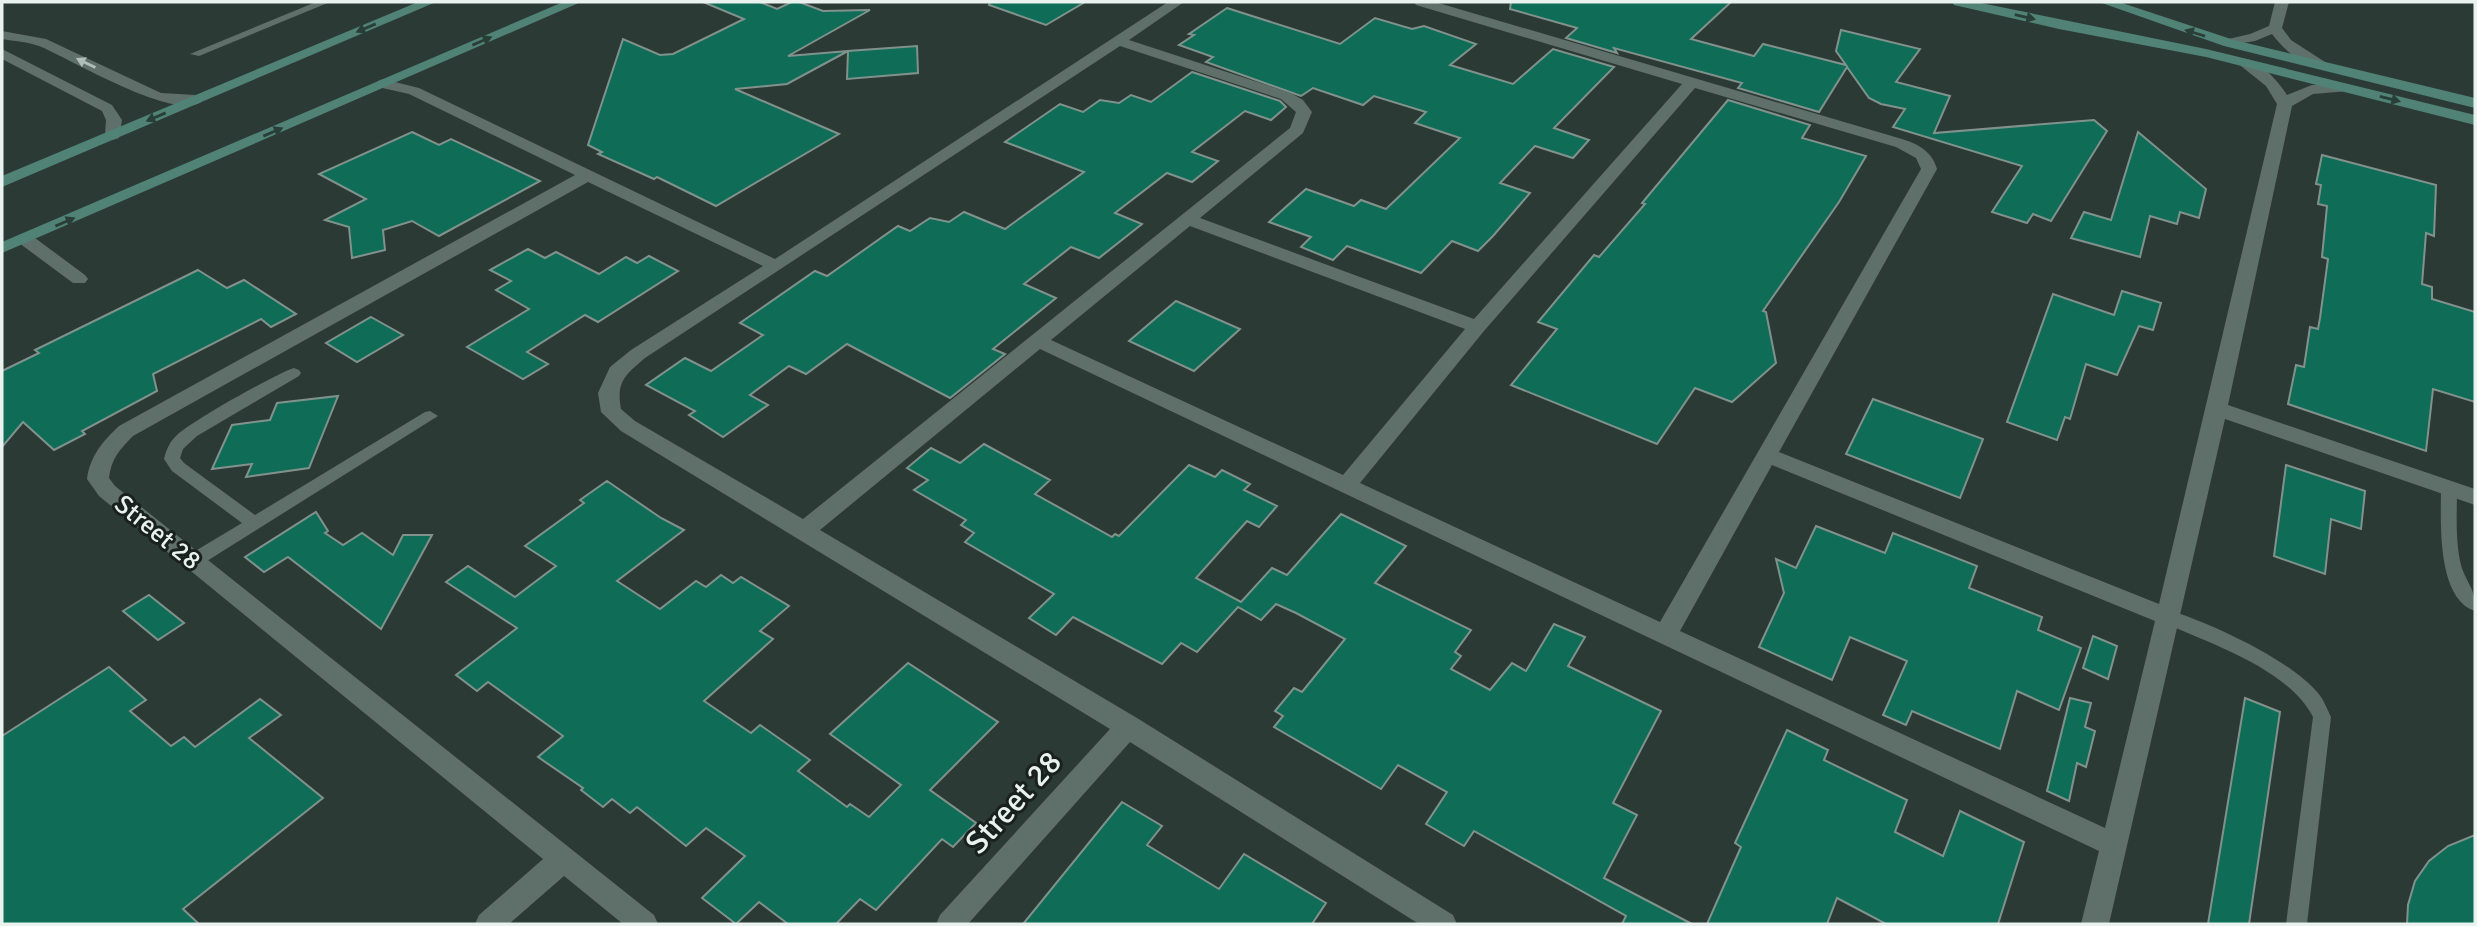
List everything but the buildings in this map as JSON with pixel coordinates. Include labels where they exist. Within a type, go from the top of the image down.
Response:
[{"type":"main road","points":[[2,182],[429,2]]},
{"type":"main road","points":[[2,248],[574,2]]},
{"type":"main road","points":[[1959,2],[2059,25],[2170,44],[2475,120]]},
{"type":"main road","points":[[2106,2],[2228,43],[2475,103]]},
{"type":"street","points":[[1177,2],[638,354],[617,372],[607,393],[611,412],[628,426],[1128,726],[1443,924]]},
{"type":"street","points":[[1421,2],[1896,142],[1921,153],[1928,161],[1929,169],[1665,635]]},
{"type":"street","points":[[2275,28],[2282,2]]},
{"type":"street","points":[[2228,43],[2255,37],[2275,28]]},
{"type":"street","points":[[2275,28],[2295,50],[2320,65]]},
{"type":"street","points":[[2,35],[41,42],[151,94],[196,100]]},
{"type":"street","points":[[805,530],[1297,130],[1304,112],[1298,103],[1286,96],[1118,41]]},
{"type":"street","points":[[2,53],[107,108],[114,116],[116,125],[113,135]]},
{"type":"street","points":[[2095,924],[2217,409],[2284,104],[2281,94],[2272,83],[2243,62]]},
{"type":"street","points":[[400,77],[414,91]]},
{"type":"street","points":[[1346,485],[1477,327],[1692,82]]},
{"type":"street","points":[[383,84],[414,91],[776,266]]},
{"type":"street","points":[[2284,104],[2306,91],[2344,88]]},
{"type":"street","name":"Street 28","points":[[587,175],[126,431],[109,447],[99,464],[98,479],[107,491],[644,924]]},
{"type":"street","points":[[1188,219],[1477,327]]},
{"type":"street","points":[[25,239],[79,279]]},
{"type":"street","points":[[1038,341],[2114,845]]},
{"type":"street","points":[[2217,409],[2475,497]]},
{"type":"street","points":[[1767,455],[2166,616]]},
{"type":"street","name":"Street 28","points":[[950,924],[1128,726]]},
{"type":"street","points":[[489,924],[562,860]]},
{"type":"lane","points":[[195,54],[325,2]]},
{"type":"lane","points":[[254,523],[178,467],[172,459],[173,449],[196,429],[295,373]]},
{"type":"lane","points":[[193,561],[430,416]]},
{"type":"lane","points":[[2449,488],[2451,565],[2457,583],[2475,604]]},
{"type":"lane","points":[[2166,616],[2273,667],[2295,681],[2312,698],[2322,716],[2297,924]]}]
